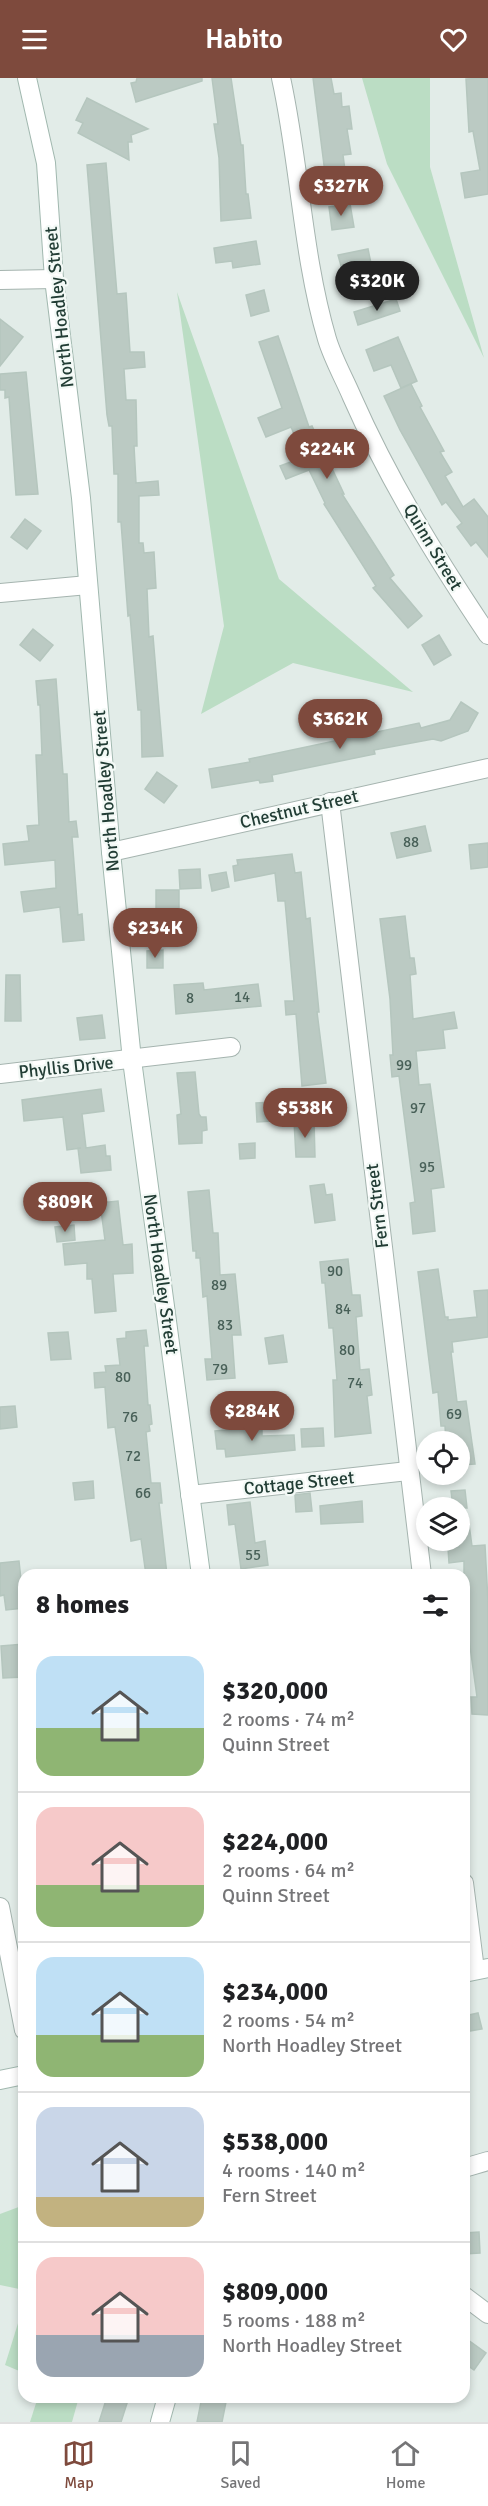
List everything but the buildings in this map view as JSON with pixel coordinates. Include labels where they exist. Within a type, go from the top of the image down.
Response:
[{"type":"street","name":"North Hoadley Street","points":[[27,78],[46,163],[54,279],[81,498],[111,852],[132,1060],[200,1569]]},
{"type":"street","name":"Quinn Street","points":[[281,78],[290,117],[312,270],[327,340],[365,426],[437,559],[488,635]]},
{"type":"street","points":[[0,280],[54,279]]},
{"type":"street","points":[[0,593],[88,585]]},
{"type":"street","name":"Chestnut Street","points":[[111,852],[488,768]]},
{"type":"street","name":"Fern Street","points":[[330,802],[421,1569]]},
{"type":"street","name":"Phyllis Drive","points":[[0,1074],[231,1047]]},
{"type":"street","name":"Cottage Street","points":[[190,1495],[408,1471]]},
{"type":"street","points":[[0,1907],[18,1999]]},
{"type":"street","points":[[470,1926],[476,1970]]},
{"type":"street","points":[[0,2080],[18,2076]]},
{"type":"street","points":[[470,2166],[488,2161]]},
{"type":"street","points":[[470,2300],[488,2314]]},
{"type":"street","points":[[160,2422],[165,2403]]},
{"type":"green space","points":[[362,78],[430,78],[430,167],[484,358],[387,164]]},
{"type":"green space","points":[[177,292],[279,579],[413,692],[293,663],[201,714],[224,626]]},
{"type":"green space","points":[[18,2207],[18,2289],[0,2285],[0,2214]]},
{"type":"green space","points":[[18,2323],[18,2370],[5,2365]]},
{"type":"green space","points":[[36,2403],[77,2403],[72,2422],[30,2422]]}]
